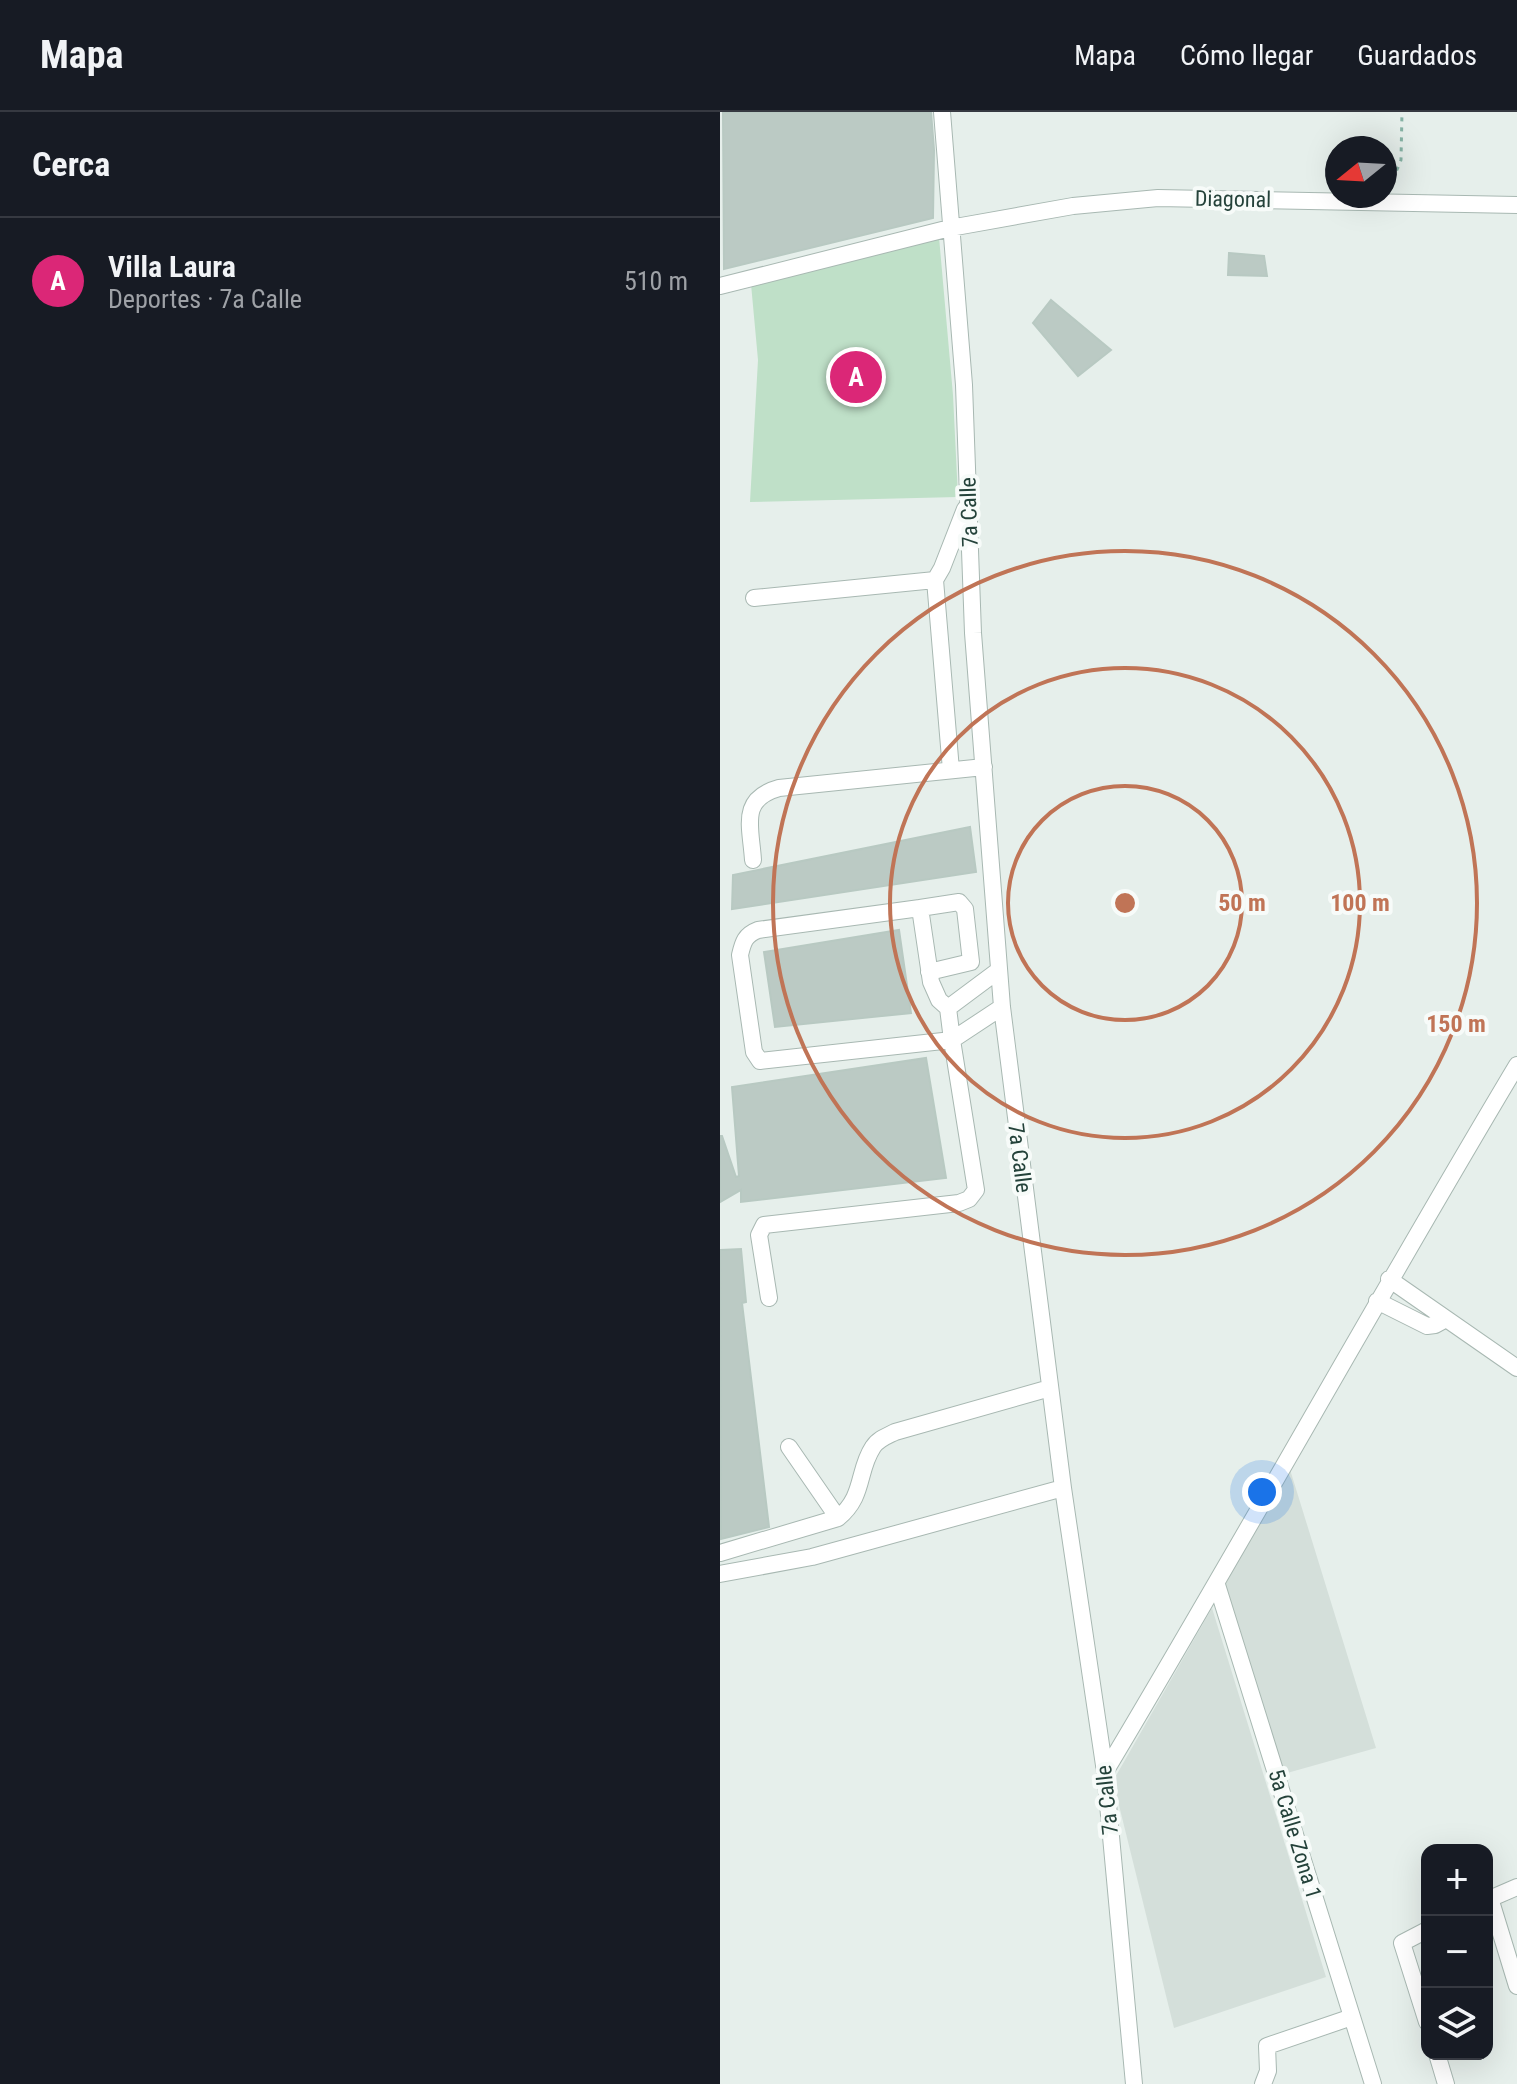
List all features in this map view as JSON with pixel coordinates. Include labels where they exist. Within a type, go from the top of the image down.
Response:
[{"type":"street","name":"7a Calle","points":[[942,112],[960,325],[973,633],[1002,1007],[1063,1488],[1105,1772],[1134,2084]]},
{"type":"street","name":"Diagonal","points":[[720,286],[950,228],[1135,198],[1517,205]]},
{"type":"street","points":[[951,770],[935,580],[969,500]]},
{"type":"street","points":[[754,598],[935,580]]},
{"type":"street","points":[[753,860],[751,806],[765,792],[984,767]]},
{"type":"street","points":[[929,972],[971,962],[963,903],[773,928],[749,934],[740,955],[754,1052],[760,1061],[770,1061],[952,1040],[1002,1007]]},
{"type":"street","points":[[769,1298],[759,1235],[764,1225],[959,1203],[969,1199],[976,1190],[948,1008],[939,1000],[929,972],[920,908]]},
{"type":"street","points":[[948,1008],[999,970]]},
{"type":"street","points":[[1105,1772],[1217,1585],[1389,1279],[1517,1065]]},
{"type":"street","points":[[1389,1279],[1517,1368]]},
{"type":"street","points":[[1377,1301],[1427,1326],[1446,1319]]},
{"type":"street","points":[[720,1553],[838,1518],[856,1497],[873,1446],[895,1432],[1050,1388]]},
{"type":"street","points":[[789,1447],[838,1518]]},
{"type":"street","points":[[720,1574],[812,1557],[1063,1488]]},
{"type":"street","name":"5a Calle Zona 1","points":[[1217,1585],[1373,2084]]},
{"type":"street","points":[[1493,1897],[1517,1887]]},
{"type":"street","points":[[1493,1914],[1517,1986]]},
{"type":"street","points":[[1421,1933],[1402,1943],[1421,2003]]},
{"type":"street","points":[[1263,2084],[1268,2071],[1267,2046],[1352,2017]]},
{"type":"street","points":[[1439,2060],[1446,2084]]},
{"type":"path","points":[[1397,173],[1401,160],[1402,112]]},
{"type":"shaded area","points":[[1288,1463],[1376,1748],[1280,1775],[1222,1586]]},
{"type":"shaded area","points":[[1212,1608],[1326,1977],[1174,2028],[1113,1781]]},
{"type":"green space","points":[[939,237],[953,395],[958,497],[750,502],[758,360],[751,284]]},
{"type":"building","points":[[723,112],[931,112],[933,218],[724,269]]},
{"type":"building","points":[[1229,253],[1264,256],[1267,276],[1228,275]]},
{"type":"building","points":[[1051,300],[1111,350],[1078,376],[1033,323]]},
{"type":"building","points":[[970,827],[976,872],[732,909],[733,875]]},
{"type":"building","points":[[899,930],[911,1013],[775,1027],[764,952]]},
{"type":"building","points":[[926,1058],[946,1178],[741,1202],[741,1190],[720,1202],[720,1136],[736,1177],[739,1176],[732,1087]]},
{"type":"building","points":[[741,1249],[746,1302],[742,1303],[769,1527],[721,1539],[720,1250]]},
{"type":"place","name":"Villa Laura","points":[[856,377]]}]
